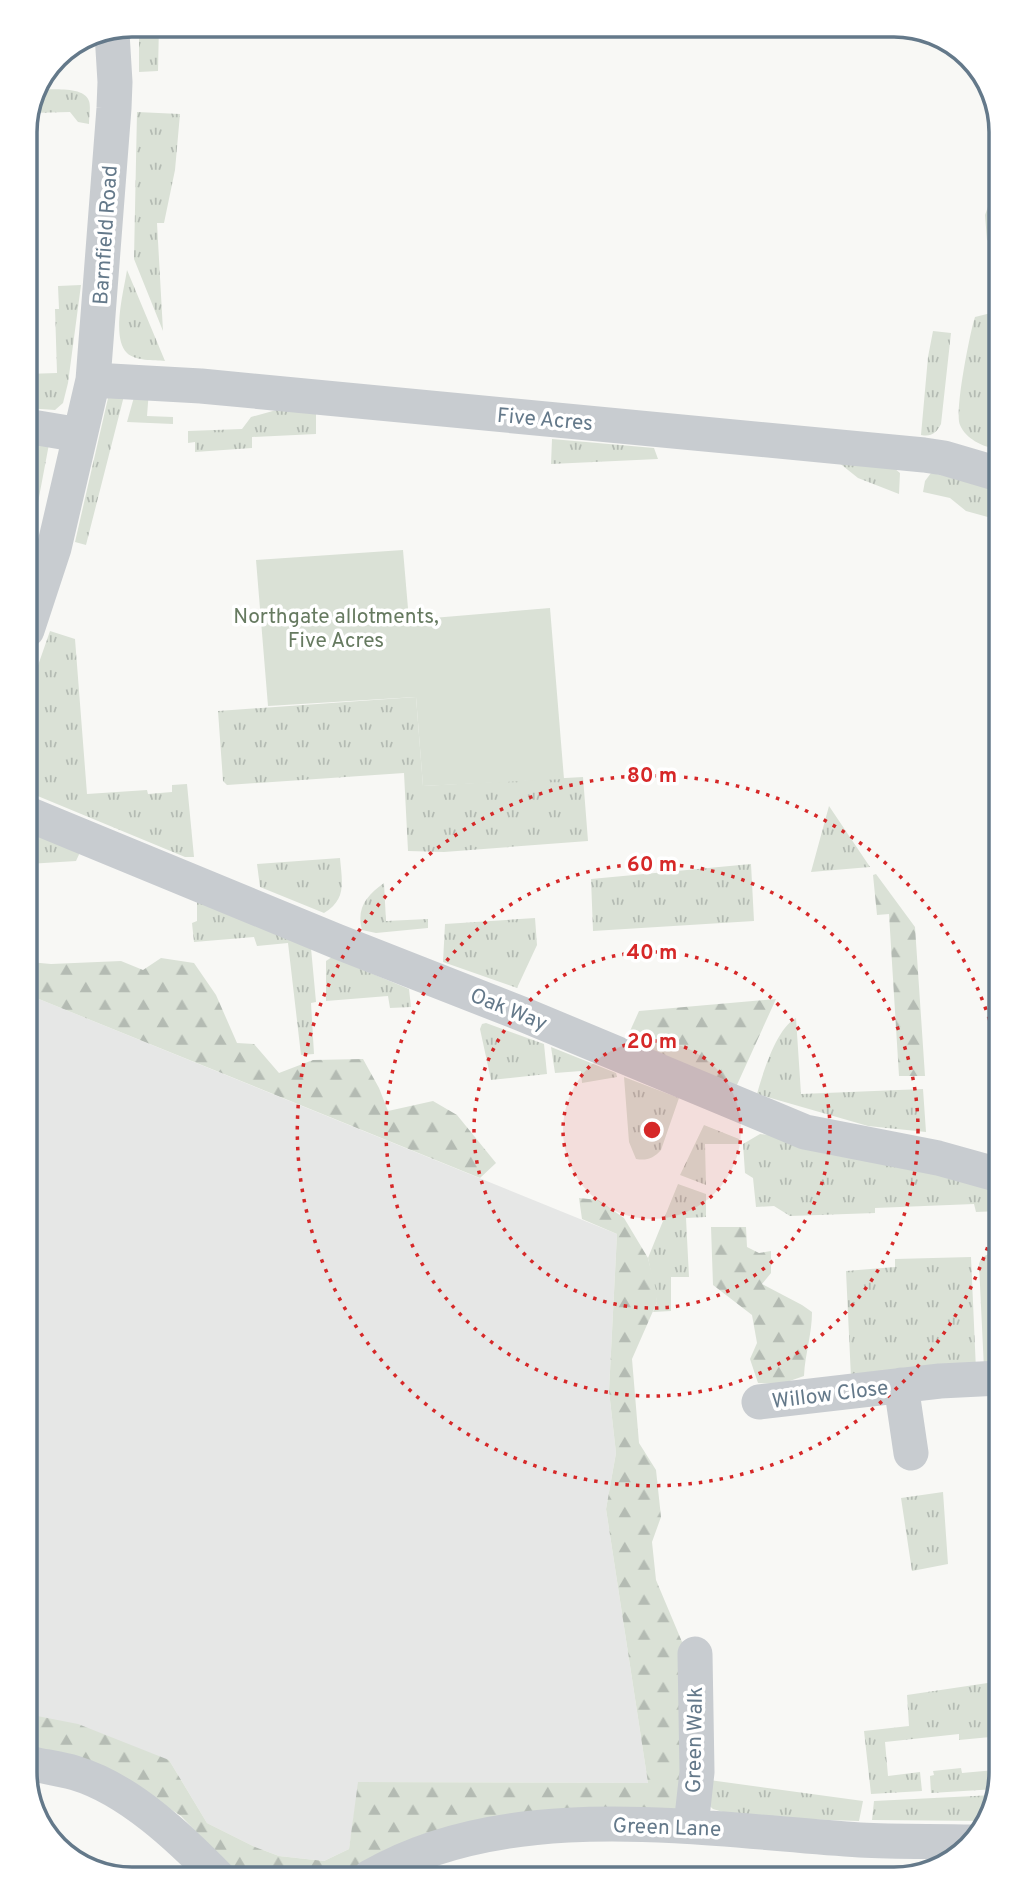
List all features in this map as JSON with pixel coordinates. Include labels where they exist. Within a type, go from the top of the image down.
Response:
[{"type":"street","name":"Barnfield Road","points":[[37,600],[54,548],[93,380],[114,108],[112,39]]},
{"type":"street","name":"Five Acres","points":[[93,380],[214,387],[924,455],[989,471]]},
{"type":"street","points":[[37,428],[80,435]]},
{"type":"street","name":"Oak Way","points":[[37,818],[805,1132],[938,1158],[989,1172]]},
{"type":"street","name":"Willow Close","points":[[759,1402],[901,1385],[989,1379]]},
{"type":"street","name":"Willow Close","points":[[901,1385],[911,1453]]},
{"type":"street","name":"Green Walk","points":[[691,1826],[697,1772],[695,1654]]},
{"type":"street","points":[[37,1765],[77,1773],[113,1790],[163,1826],[208,1867]]},
{"type":"street","name":"Green Lane","points":[[388,1867],[400,1860],[464,1839],[559,1825],[691,1826],[862,1840],[959,1842]]},
{"type":"shaded area","points":[[37,998],[617,1234],[609,1391],[616,1453],[606,1509],[648,1783],[359,1782],[349,1849],[324,1861],[279,1856],[207,1823],[169,1760],[37,1723]]},
{"type":"green space","points":[[139,37],[159,37],[158,71],[139,72]]},
{"type":"green space","points":[[48,89],[75,91],[86,96],[90,103],[89,124],[78,122],[70,112],[39,113]]},
{"type":"green space","points":[[137,112],[180,114],[175,170],[164,223],[157,223],[163,331],[134,259]]},
{"type":"green space","points":[[989,204],[989,241],[987,240],[985,215]]},
{"type":"green space","points":[[127,270],[165,361],[135,357],[127,353],[122,346],[119,325]]},
{"type":"green space","points":[[81,285],[68,383],[63,403],[55,410],[37,409],[37,374],[57,373],[55,309],[59,309],[58,286]]},
{"type":"green space","points":[[989,314],[989,447],[970,438],[960,425],[959,418],[963,372],[975,317]]},
{"type":"green space","points":[[933,331],[951,333],[941,424],[933,434],[921,435],[928,357]]},
{"type":"green space","points":[[111,385],[126,388],[86,545],[75,542]]},
{"type":"green space","points":[[136,390],[149,390],[147,416],[173,417],[173,424],[127,422]]},
{"type":"green space","points":[[280,409],[316,413],[316,434],[252,437],[252,448],[195,452],[195,442],[188,443],[188,431],[242,429],[251,417]]},
{"type":"green space","points":[[37,438],[49,444],[37,508]]},
{"type":"green space","points":[[552,439],[654,448],[658,459],[551,464]]},
{"type":"green space","points":[[838,462],[894,468],[900,473],[899,494],[858,478]]},
{"type":"green space","points":[[931,473],[989,484],[989,517],[966,511],[950,498],[923,492],[925,481]]},
{"type":"green space","name":"Northgate allotments, Five Acres","points":[[403,550],[409,620],[550,608],[564,779],[423,786],[416,697],[268,706],[256,560]]},
{"type":"green space","points":[[50,631],[75,639],[87,794],[147,790],[148,794],[172,792],[172,785],[187,784],[194,857],[185,857],[37,796],[37,668]]},
{"type":"green space","points":[[416,697],[423,786],[583,777],[588,841],[444,852],[408,851],[404,773],[227,785],[223,781],[218,711]]},
{"type":"green space","points":[[829,806],[870,867],[811,872]]},
{"type":"green space","points":[[37,829],[81,850],[76,861],[37,863]]},
{"type":"green space","points":[[340,858],[340,896],[324,913],[260,887],[257,864]]},
{"type":"green space","points":[[751,864],[754,921],[593,931],[591,879]]},
{"type":"green space","points":[[876,874],[915,927],[925,1076],[899,1076],[889,914],[877,915],[873,875]]},
{"type":"green space","points":[[384,883],[386,921],[428,919],[428,928],[376,933],[362,930],[361,915],[364,903]]},
{"type":"green space","points":[[197,901],[311,948],[316,1002],[311,1003],[314,1054],[301,1055],[288,943],[257,946],[254,937],[194,942],[192,923],[197,921]]},
{"type":"green space","points":[[535,918],[537,945],[517,988],[443,962],[445,924]]},
{"type":"green space","points":[[332,957],[409,989],[411,1007],[390,1008],[388,996],[326,1001],[326,961]]},
{"type":"green space","points":[[161,958],[194,963],[216,995],[237,1043],[254,1044],[279,1073],[313,1060],[363,1059],[388,1111],[433,1101],[457,1115],[496,1163],[480,1178],[37,998],[37,963],[121,961],[143,970]]},
{"type":"green space","points":[[776,999],[736,1087],[626,1040],[639,1011]]},
{"type":"green space","points":[[796,1018],[801,1094],[923,1089],[926,1132],[868,1126],[757,1094],[776,1041]]},
{"type":"green space","points":[[486,1023],[544,1044],[547,1074],[491,1080],[480,1029],[482,1024]]},
{"type":"green space","points":[[551,1047],[616,1073],[617,1077],[582,1083],[581,1071],[555,1073]]},
{"type":"green space","points":[[624,1077],[679,1098],[661,1150],[644,1160],[636,1159],[629,1142]]},
{"type":"green space","points":[[704,1125],[739,1139],[739,1144],[705,1144],[706,1185],[680,1175]]},
{"type":"green space","points":[[760,1134],[791,1137],[989,1188],[989,1211],[976,1212],[974,1204],[875,1208],[875,1213],[790,1216],[774,1206],[756,1207],[753,1178],[745,1173],[743,1144]]},
{"type":"green space","points":[[678,1184],[706,1194],[706,1217],[686,1218],[689,1277],[671,1277],[671,1311],[653,1312],[657,1302],[648,1258]]},
{"type":"green space","points":[[579,1198],[598,1200],[624,1218],[648,1258],[656,1290],[657,1302],[632,1359],[639,1443],[656,1470],[661,1517],[652,1542],[656,1580],[685,1649],[683,1820],[399,1847],[365,1867],[230,1867],[181,1816],[118,1774],[37,1749],[37,1716],[78,1724],[169,1760],[207,1823],[279,1856],[324,1861],[349,1849],[358,1782],[648,1783],[606,1509],[616,1453],[609,1391],[617,1234],[582,1219]]},
{"type":"green space","points":[[711,1227],[746,1227],[747,1247],[759,1253],[771,1251],[771,1273],[762,1284],[812,1312],[804,1376],[781,1384],[758,1383],[750,1359],[757,1343],[752,1315],[713,1285]]},
{"type":"green space","points":[[988,1255],[989,1368],[984,1369],[979,1264],[983,1257]]},
{"type":"green space","points":[[971,1257],[976,1370],[851,1378],[846,1271],[895,1267],[895,1259]]},
{"type":"green space","points":[[943,1492],[948,1564],[912,1571],[901,1498]]},
{"type":"green space","points":[[989,1683],[989,1737],[959,1740],[959,1734],[885,1742],[888,1776],[920,1772],[922,1791],[871,1794],[864,1731],[909,1726],[907,1695]]},
{"type":"green space","points":[[961,1768],[962,1773],[989,1771],[987,1790],[931,1793],[930,1776],[934,1775],[933,1771]]},
{"type":"green space","points":[[702,1779],[863,1801],[859,1821],[739,1817],[713,1809],[702,1799]]},
{"type":"green space","points":[[986,1795],[975,1821],[872,1820],[874,1801]]}]
